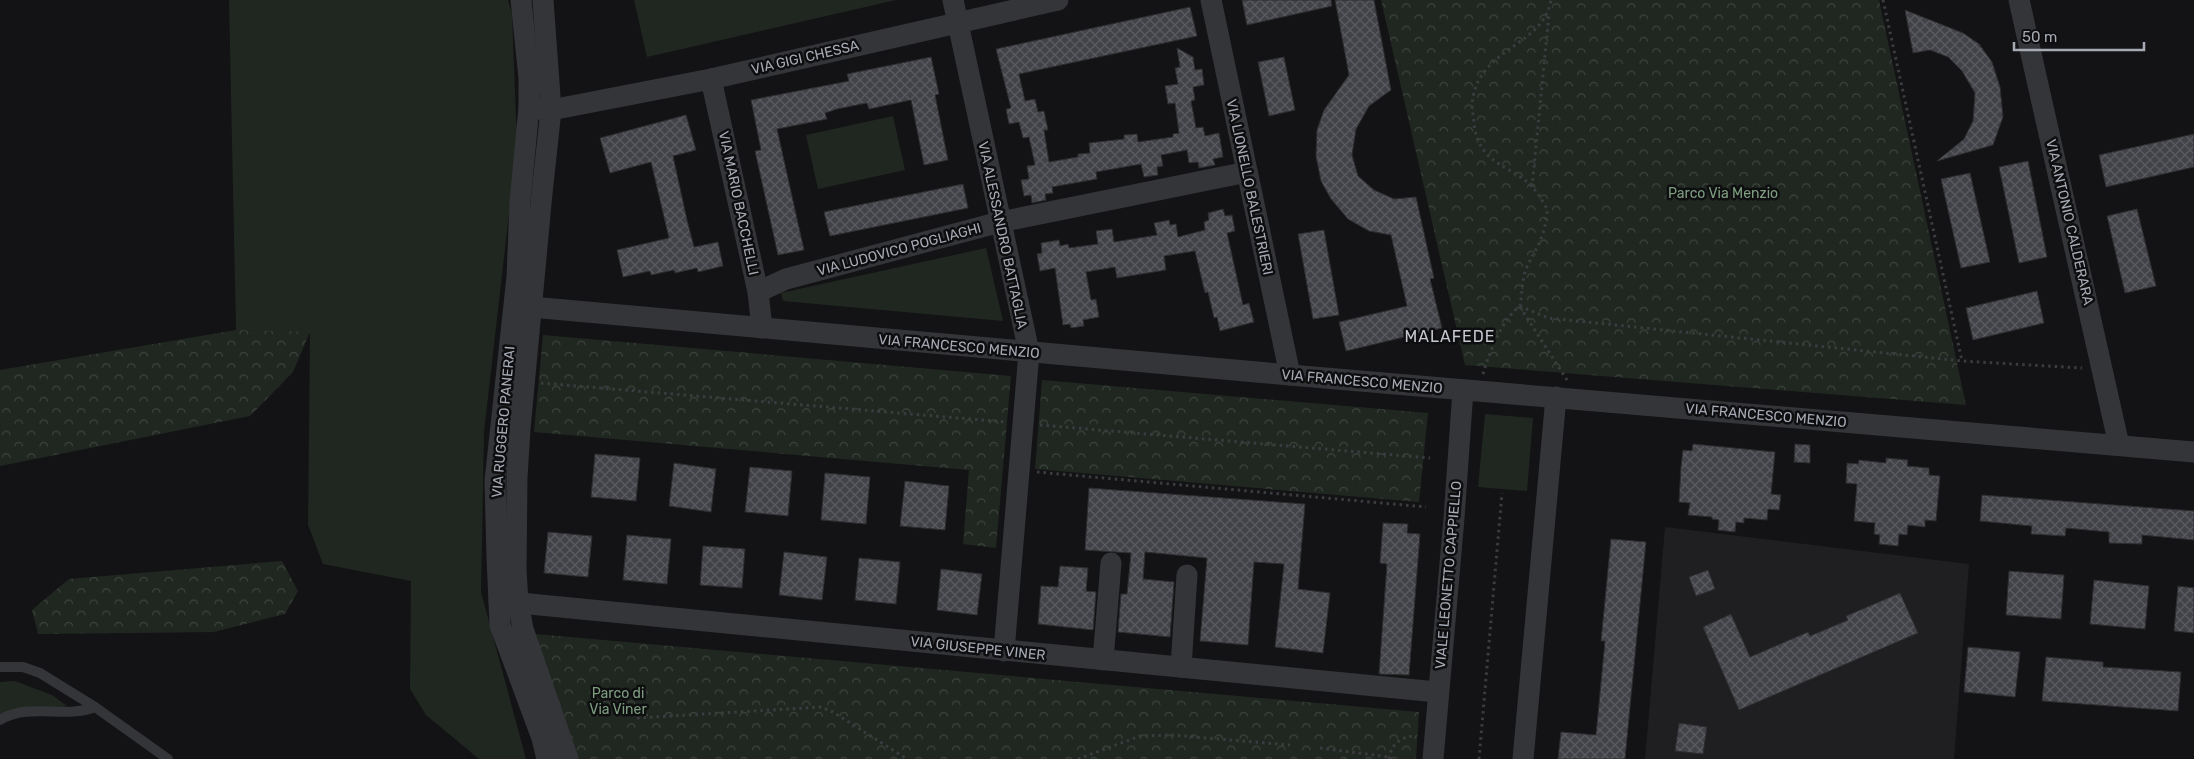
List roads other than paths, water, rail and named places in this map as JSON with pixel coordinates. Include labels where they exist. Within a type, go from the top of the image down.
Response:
[{"type":"street","name":"VIA RUGGERO PANERAI","points":[[521,0],[529,78],[529,107],[520,202],[524,381],[509,602],[500,625],[542,738],[547,759]]},
{"type":"street","name":"VIA RUGGERO PANERAI","points":[[542,0],[551,110],[495,481],[509,602],[523,629],[568,759]]},
{"type":"street","name":"VIA ALESSANDRO BATTAGLIA","points":[[953,0],[1029,352],[1004,651]]},
{"type":"street","name":"VIA GIGI CHESSA","points":[[551,110],[711,79],[958,21],[1058,0]]},
{"type":"street","name":"VIA LIONELLO BALESTRIERI","points":[[1211,0],[1290,375]]},
{"type":"street","name":"VIA ANTONIO CALDERARA","points":[[2020,0],[2119,445]]},
{"type":"street","name":"VIA MARIO BACCHELLI","points":[[711,79],[758,292],[762,328]]},
{"type":"street","points":[[529,107],[551,110]]},
{"type":"street","name":"VIA LUDOVICO POGLIAGHI","points":[[758,292],[786,279],[1000,222],[1247,172]]},
{"type":"street","name":"VIA FRANCESCO MENZIO","points":[[523,305],[1471,391],[2194,452]]},
{"type":"street","name":"VIALE LEONETTO CAPPIELLO","points":[[1432,759],[1454,518],[1471,391]]},
{"type":"street","points":[[1523,759],[1556,397]]},
{"type":"street","points":[[1103,660],[1111,563]]},
{"type":"street","points":[[1181,668],[1187,575]]},
{"type":"street","name":"VIA GIUSEPPE VINER","points":[[509,602],[1437,692]]},
{"type":"lane","points":[[0,667],[23,667],[40,672],[95,707],[168,759]]},
{"type":"lane","points":[[0,720],[26,711],[84,711],[95,707]]},
{"type":"district","name":"MALAFEDE","points":[[1450,336]]},
{"type":"park label","name":"Parco Via Menzio","points":[[1723,193]]},
{"type":"park label","name":"Parco di Via Viner","points":[[618,702]]}]
